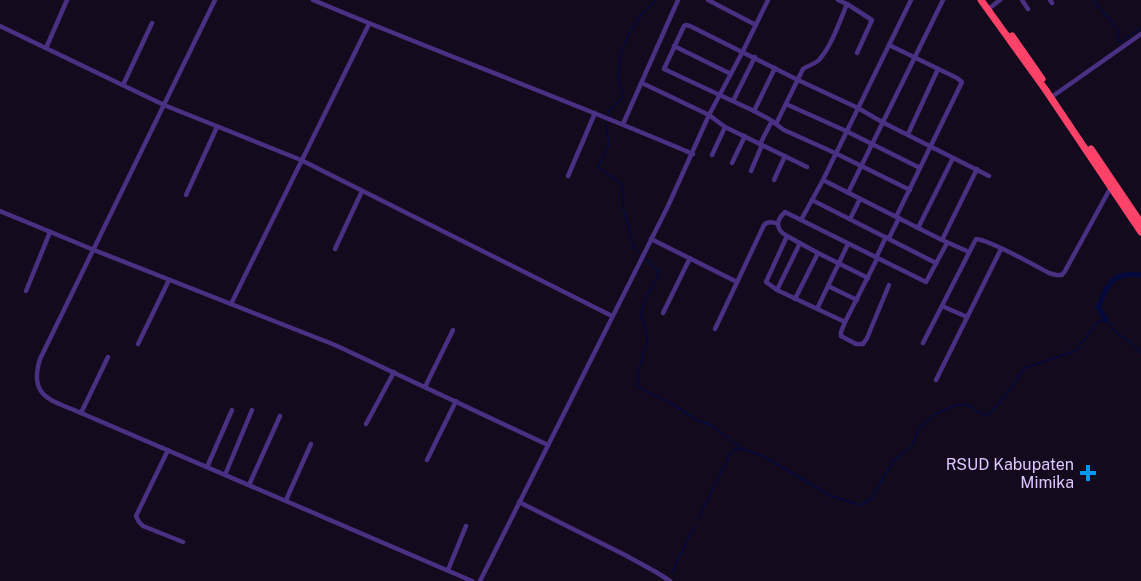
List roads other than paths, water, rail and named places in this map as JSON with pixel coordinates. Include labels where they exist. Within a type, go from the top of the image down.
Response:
[{"type":"highway","points":[[981,0],[1141,232]]},
{"type":"highway","points":[[989,3],[1141,223]]},
{"type":"street","points":[[46,48],[67,0]]},
{"type":"street","points":[[215,0],[40,359],[37,375],[39,389],[44,396],[81,413],[472,581]]},
{"type":"street","points":[[314,0],[693,154]]},
{"type":"street","points":[[623,124],[678,0]]},
{"type":"street","points":[[708,0],[756,25]]},
{"type":"street","points":[[480,581],[768,0]]},
{"type":"street","points":[[838,0],[872,20],[857,53]]},
{"type":"street","points":[[801,220],[911,0]]},
{"type":"street","points":[[848,193],[943,0]]},
{"type":"street","points":[[989,3],[1000,0]]},
{"type":"street","points":[[1022,0],[1028,9]]},
{"type":"street","points":[[751,171],[761,145],[786,104],[803,69],[816,62],[825,50],[847,4]]},
{"type":"street","points":[[123,85],[152,23]]},
{"type":"street","points":[[231,304],[369,24]]},
{"type":"street","points":[[664,69],[684,26],[688,25],[858,108],[989,176]]},
{"type":"street","points":[[0,26],[164,105],[301,160],[612,316]]},
{"type":"street","points":[[1053,96],[1141,34]]},
{"type":"street","points":[[889,45],[962,82],[888,238],[845,322],[841,336],[856,344],[862,344],[867,338],[889,285]]},
{"type":"street","points":[[674,46],[731,74]]},
{"type":"street","points":[[733,101],[755,57]]},
{"type":"street","points":[[651,62],[754,111],[784,130],[910,190]]},
{"type":"street","points":[[754,111],[775,68]]},
{"type":"street","points":[[908,134],[938,69]]},
{"type":"street","points":[[642,83],[807,167]]},
{"type":"street","points":[[786,104],[920,168]]},
{"type":"street","points":[[568,176],[595,113]]},
{"type":"street","points":[[186,195],[217,127]]},
{"type":"street","points":[[712,155],[725,127]]},
{"type":"street","points":[[732,163],[745,136]]},
{"type":"street","points":[[774,180],[785,156]]},
{"type":"street","points":[[918,228],[953,158]]},
{"type":"street","points":[[868,278],[780,232],[778,224],[782,213],[785,212],[926,282],[977,169]]},
{"type":"street","points":[[823,180],[969,252]]},
{"type":"street","points":[[923,344],[977,239],[1049,273],[1062,275],[1111,187]]},
{"type":"street","points":[[335,249],[362,191]]},
{"type":"street","points":[[850,219],[860,199]]},
{"type":"street","points":[[812,200],[936,263]]},
{"type":"street","points":[[0,211],[335,345],[548,445]]},
{"type":"street","points":[[715,329],[764,225],[770,222],[778,224]]},
{"type":"street","points":[[26,291],[50,232]]},
{"type":"street","points":[[787,236],[766,281],[767,284],[845,322]]},
{"type":"street","points":[[651,239],[737,282]]},
{"type":"street","points":[[777,290],[800,243]]},
{"type":"street","points":[[817,309],[848,244]]},
{"type":"street","points":[[936,380],[1002,249]]},
{"type":"street","points":[[795,299],[818,253]]},
{"type":"street","points":[[663,313],[690,258]]},
{"type":"street","points":[[138,344],[169,280]]},
{"type":"street","points":[[828,286],[856,300]]},
{"type":"street","points":[[942,306],[967,317]]},
{"type":"street","points":[[424,387],[453,330]]},
{"type":"street","points":[[81,413],[108,357]]},
{"type":"street","points":[[366,424],[394,372]]},
{"type":"street","points":[[427,460],[456,401]]},
{"type":"street","points":[[207,467],[232,410]]},
{"type":"street","points":[[225,475],[252,410]]},
{"type":"street","points":[[249,484],[280,416]]},
{"type":"street","points":[[286,500],[311,444]]},
{"type":"street","points":[[168,450],[136,516],[143,526],[183,542]]},
{"type":"street","points":[[519,502],[636,561],[670,581]]},
{"type":"street","points":[[448,570],[466,526]]},
{"type":"waterway","points":[[608,115],[609,111],[624,96],[618,80],[620,55],[630,32],[642,14],[656,0]]},
{"type":"waterway","points":[[1093,0],[1117,29],[1119,43],[1141,28]]},
{"type":"waterway","points":[[606,123],[609,145],[598,167],[622,184],[623,208],[633,247],[640,253]]},
{"type":"waterway","points":[[645,258],[659,272],[645,300],[641,314],[648,340],[643,353],[637,386],[669,402],[697,420],[711,425],[741,448]]},
{"type":"waterway","points":[[1106,320],[1098,307],[1109,285],[1113,280],[1124,275],[1141,275]]},
{"type":"waterway","points":[[698,519],[732,450],[742,449],[763,456],[831,496],[860,505],[871,499],[893,461],[911,447],[920,427],[934,415],[956,405],[969,405],[978,412],[988,415],[1025,368],[1075,351],[1099,321],[1106,320],[1117,333],[1141,353]]},
{"type":"waterway","points":[[672,573],[694,526]]},
{"type":"place","name":"RSUD Kabupaten Mimika","points":[[1088,473]]}]
